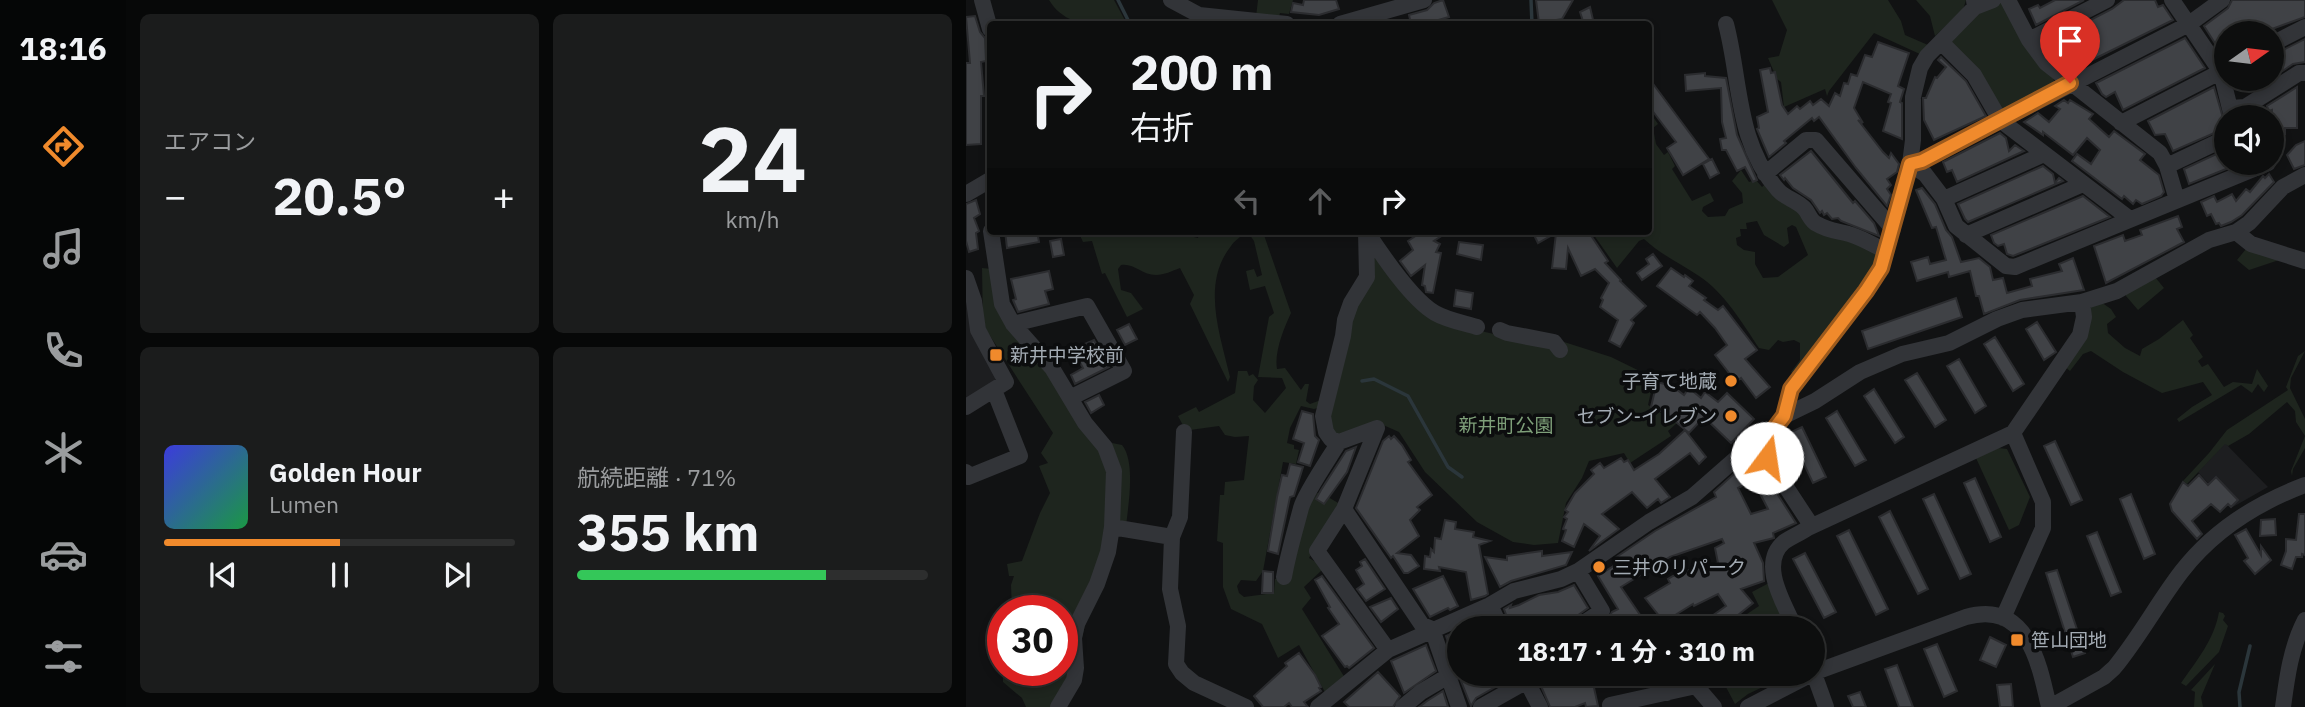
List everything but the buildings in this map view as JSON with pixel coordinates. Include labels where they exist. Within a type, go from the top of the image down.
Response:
[{"type":"street","points":[[982,0],[988,21]]},
{"type":"street","points":[[1171,0],[1199,15],[1240,21]]},
{"type":"street","points":[[1350,21],[1424,0]]},
{"type":"street","points":[[1808,528],[1809,522],[1767,458],[1765,441],[1784,416],[1791,389],[1881,268],[1910,164],[1915,84],[1924,62],[1975,3],[1993,0]]},
{"type":"street","points":[[2008,0],[2029,40],[2046,63],[2160,153],[2167,166],[2177,200]]},
{"type":"street","points":[[2029,40],[2108,0]]},
{"type":"street","points":[[2172,0],[2214,58]]},
{"type":"street","points":[[1910,164],[1922,161],[2189,24],[2222,0]]},
{"type":"street","points":[[1727,24],[1742,118],[1755,157],[1765,174],[1780,193],[1805,208],[1813,223],[1830,231],[1853,235],[1886,251]]},
{"type":"street","points":[[2284,38],[2305,27]]},
{"type":"street","points":[[1941,42],[1974,75],[2000,120],[2130,219]]},
{"type":"street","points":[[2248,105],[2305,73]]},
{"type":"street","points":[[2121,123],[2214,76]]},
{"type":"street","points":[[1765,174],[1806,140],[1816,140],[1893,229]]},
{"type":"street","points":[[2167,166],[2214,144]]},
{"type":"street","points":[[1944,198],[2044,154]]},
{"type":"street","points":[[1910,164],[1925,174],[1944,198],[1956,226],[2006,266],[2015,267],[2239,175]]},
{"type":"street","points":[[2276,175],[2283,187]]},
{"type":"street","points":[[1784,416],[1815,401],[1860,372],[1902,354],[1948,343],[2022,310],[2082,302],[2117,291],[2209,240],[2236,232],[2249,223],[2283,187],[2305,175]]},
{"type":"street","points":[[966,194],[987,182]]},
{"type":"street","points":[[1966,235],[2083,184]]},
{"type":"street","points":[[2236,232],[2251,244],[2305,261]]},
{"type":"street","points":[[992,235],[1002,304],[1013,324],[1052,368],[1112,460],[1114,471],[1112,527],[1102,571],[1077,624],[1074,638],[1074,680],[1058,707]]},
{"type":"street","points":[[1339,442],[1331,439],[1326,432],[1323,416],[1348,312],[1367,277],[1366,235]]},
{"type":"street","points":[[1369,235],[1423,304],[1434,312],[1477,327]]},
{"type":"street","points":[[966,278],[974,301],[978,330],[1006,382],[966,407]]},
{"type":"street","points":[[1791,616],[1773,570],[1774,559],[1784,542],[1808,528],[2013,433],[2080,335],[2084,317],[2082,302]]},
{"type":"street","points":[[1013,324],[1087,306],[1124,371],[1070,398]]},
{"type":"street","points":[[1500,330],[1554,342],[1560,350]]},
{"type":"street","points":[[966,472],[968,477],[1020,456],[993,390]]},
{"type":"street","points":[[1284,577],[1290,543],[1300,520],[1301,507],[1339,442],[1377,428],[1344,509],[1317,551],[1388,650]]},
{"type":"street","points":[[1185,432],[1180,517],[1172,537],[1170,589],[1178,626],[1176,664],[1194,683],[1246,707]]},
{"type":"street","points":[[2003,618],[2043,528],[2043,502],[2013,433]]},
{"type":"street","points":[[1318,707],[1388,650],[1490,605],[1514,591],[1561,579],[1578,571],[1649,522],[1692,497],[1757,440],[1765,441]]},
{"type":"street","points":[[1825,669],[1980,614],[2003,618],[2022,631],[2031,645],[2049,707],[2104,677],[2114,668],[2182,571],[2211,540],[2253,508],[2305,485]]},
{"type":"street","points":[[1344,509],[1422,625],[1432,629],[1447,658]]},
{"type":"street","points":[[1112,527],[1172,537]]},
{"type":"street","points":[[1578,571],[1602,611],[1594,616]]},
{"type":"street","points":[[1490,605],[1495,616]]},
{"type":"street","points":[[2283,707],[2289,665],[2298,632],[2305,620]]},
{"type":"street","points":[[1404,707],[1421,692],[1447,676]]},
{"type":"street","points":[[1456,686],[1459,707]]},
{"type":"street","points":[[1480,707],[1512,686]]},
{"type":"street","points":[[1530,686],[1540,707]]},
{"type":"street","points":[[1666,686],[1667,692]]},
{"type":"street","points":[[1610,705],[1696,686],[1714,707]]},
{"type":"street","points":[[1748,707],[1788,686]]},
{"type":"street","points":[[1818,686],[1826,707]]},
{"type":"shaded area","points":[[966,287],[996,375],[995,382],[966,400]]},
{"type":"shaded area","points":[[2225,443],[2268,487],[2231,508],[2198,472]]},
{"type":"green space","points":[[1049,0],[1114,0],[1125,21],[1074,21],[1056,9]]},
{"type":"green space","points":[[1258,0],[1293,0],[1289,14],[1280,13],[1278,20],[1256,17]]},
{"type":"green space","points":[[1772,0],[1888,0],[1901,21],[1905,35],[1928,45],[1922,55],[1874,33],[1827,96],[1825,89],[1784,107],[1781,82],[1768,58],[1779,56],[1787,30]]},
{"type":"green space","points":[[1916,0],[1966,0],[1963,10],[1935,36],[1930,16]]},
{"type":"green space","points":[[2006,1],[2053,77],[2055,85],[2002,113],[1948,42],[1975,11]]},
{"type":"green space","points":[[1652,115],[1658,124],[1653,128],[1656,144],[1664,155],[1668,152],[1675,166],[1672,169],[1692,201],[1710,193],[1714,201],[1703,207],[1702,211],[1708,217],[1725,216],[1729,209],[1743,203],[1742,193],[1732,181],[1741,170],[1749,182],[1756,180],[1762,187],[1767,182],[1776,192],[1878,254],[1852,302],[1793,374],[1791,372],[1800,360],[1800,343],[1794,340],[1778,340],[1769,350],[1759,348],[1725,299],[1699,276],[1644,239],[1639,241],[1617,268],[1594,235],[1652,235]],"holes":[[[1757,221],[1764,235],[1784,247],[1789,243],[1787,228],[1792,225],[1796,227],[1808,255],[1778,277],[1763,278],[1755,264],[1755,252],[1744,250],[1737,245],[1736,238],[1741,236],[1740,229],[1747,229],[1746,223]]]},
{"type":"green space","points":[[1080,235],[1185,235],[1198,238],[1198,235],[1243,235],[1231,246],[1222,261],[1215,293],[1218,327],[1230,377],[1228,382],[1190,304],[1194,295],[1180,268],[1156,275],[1121,265],[1118,269],[1121,290],[1131,293],[1143,309],[1127,317],[1105,273],[1102,274],[1092,241],[1083,242]]},
{"type":"green space","points":[[1250,235],[1264,235],[1291,313],[1278,348],[1277,369],[1285,368],[1301,390],[1305,384],[1309,384],[1306,401],[1310,404],[1321,400],[1321,407],[1314,409],[1301,406],[1290,428],[1287,443],[1299,450],[1296,464],[1283,462],[1263,571],[1256,581],[1241,580],[1237,586],[1244,597],[1274,593],[1275,579],[1287,576],[1305,512],[1317,493],[1340,504],[1309,558],[1322,570],[1304,587],[1311,598],[1302,609],[1345,678],[1326,694],[1299,645],[1278,658],[1262,624],[1231,609],[1223,587],[1223,543],[1217,541],[1220,495],[1224,495],[1225,482],[1244,480],[1249,436],[1225,435],[1219,426],[1190,430],[1187,433],[1178,416],[1196,407],[1199,412],[1235,393],[1238,371],[1247,371],[1249,376],[1253,374],[1258,380],[1254,386],[1253,400],[1265,413],[1286,388],[1282,378],[1258,377],[1269,317],[1274,313],[1265,286],[1250,290],[1246,271],[1254,269],[1257,277],[1262,275],[1254,241]]},
{"type":"green space","points":[[2250,244],[2291,256],[2249,270],[2237,260]]},
{"type":"green space","name":"新井町公園","points":[[1370,246],[1390,273],[1463,327],[1494,334],[1561,341],[1611,357],[1654,378],[1648,405],[1677,423],[1668,431],[1671,436],[1630,463],[1624,453],[1589,461],[1566,503],[1558,543],[1534,545],[1513,542],[1477,522],[1425,472],[1399,432],[1381,424],[1340,437],[1326,423]]},
{"type":"green space","points":[[982,268],[992,269],[1036,358],[1109,461],[1110,527],[1078,653],[1078,595],[1011,595],[1014,576],[1009,576],[1007,564],[1022,561],[1050,493],[1039,466],[1048,463],[1041,453],[1053,433],[983,325]]},
{"type":"green space","points":[[2155,277],[2164,288],[2138,310],[2126,296],[2126,291]]},
{"type":"green space","points":[[2098,300],[2111,309],[2116,317],[2107,324],[2108,333],[2125,348],[2140,356],[2142,349],[2183,320],[2193,335],[2190,338],[2203,357],[2198,361],[2202,367],[2208,364],[2224,387],[2233,382],[2252,384],[2257,369],[2268,386],[2264,392],[2258,384],[2252,393],[2241,385],[2179,422],[2177,419],[2212,395],[2203,382],[2162,393],[2091,351],[2083,354],[2070,371],[2065,367],[2090,327],[2091,306]]},
{"type":"green space","points":[[2305,351],[2291,378],[2290,388],[2305,419],[2305,436],[2296,422],[2295,411],[2287,402],[2249,434],[2228,446],[2225,444],[2187,484],[2183,481],[2227,430],[2288,390],[2286,387],[2298,356]]},
{"type":"green space","points":[[2305,436],[2305,448],[2292,476],[2291,471]]},
{"type":"green space","points":[[1112,443],[1122,445],[1129,462],[1126,527],[1116,526]]},
{"type":"green space","points":[[1998,448],[2007,449],[2030,497],[2019,525],[2009,530],[1976,458]]},
{"type":"green space","points":[[1769,583],[1783,616],[1744,616],[1759,606],[1752,592]]},
{"type":"green space","points":[[2219,612],[2225,616],[2223,620],[2228,626],[2219,652],[2186,686],[2181,683],[2209,641]]},
{"type":"green space","points":[[2215,664],[2201,697],[2203,707],[2194,707],[2195,692],[2191,690]]},
{"type":"green space","points":[[1008,686],[1066,686],[1055,707],[1026,707],[1022,698]]},
{"type":"green space","points":[[1725,686],[1765,686],[1748,694],[1735,704]]},
{"type":"waterway","points":[[1118,0],[1128,21]]},
{"type":"waterway","points":[[1531,0],[1532,21]]},
{"type":"waterway","points":[[1362,381],[1374,379],[1408,396],[1448,467],[1462,477]]},
{"type":"waterway","points":[[2240,707],[2239,692],[2250,646]]},
{"type":"place","name":"新井中学校前","points":[[996,355]]},
{"type":"place","name":"子育て地蔵","points":[[1731,381]]},
{"type":"place","name":"セブン-イレブン","points":[[1731,416]]},
{"type":"place","name":"三井のリパーク","points":[[1599,567]]},
{"type":"place","name":"笹山団地","points":[[2017,640]]},
{"type":"route","points":[[1767,458],[1765,441],[1784,416],[1791,389],[1881,268],[1910,164],[1922,161],[2070,83]]}]
